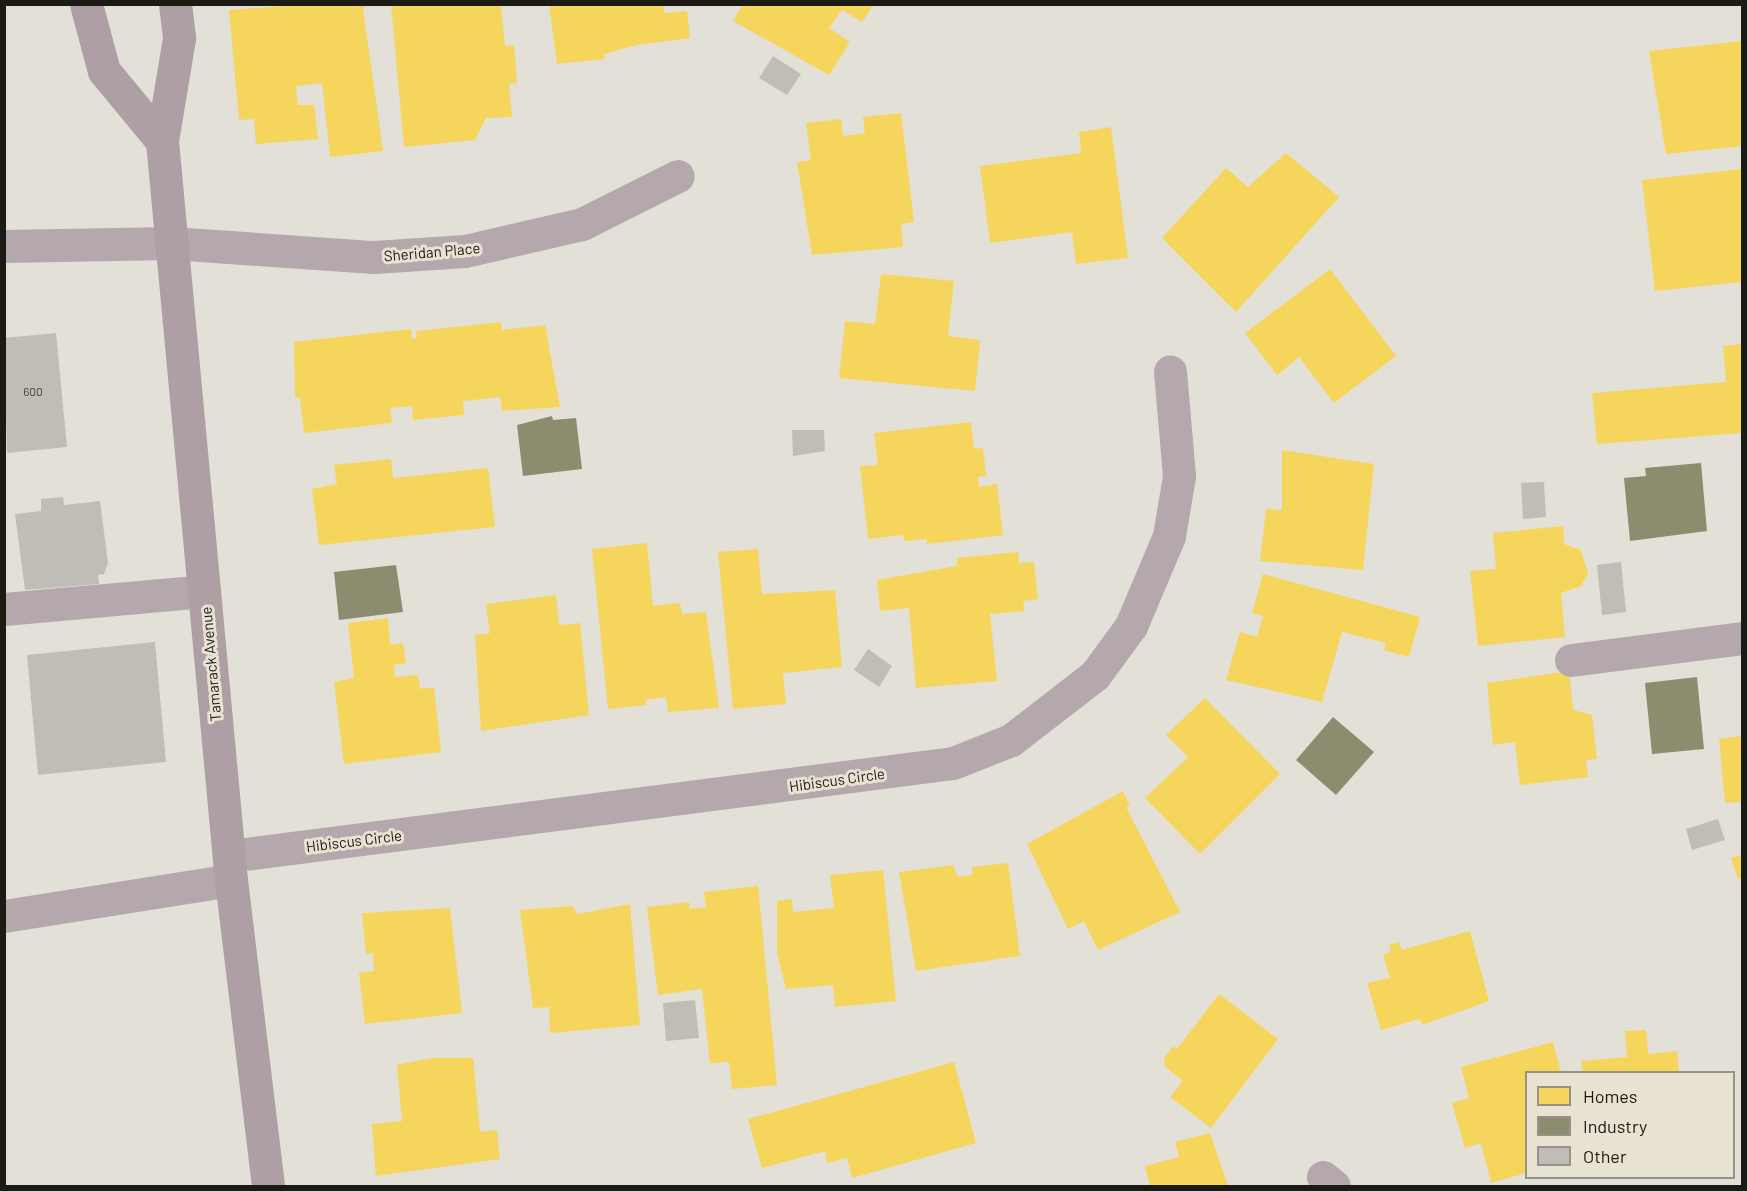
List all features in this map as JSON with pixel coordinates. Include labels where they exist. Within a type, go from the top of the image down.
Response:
[{"type":"main road","points":[[86,4],[104,70],[162,141]]},
{"type":"main road","name":"Tamarack Avenue","points":[[176,4],[179,38],[162,141],[231,868],[268,1186]]},
{"type":"street","name":"Sheridan Place","points":[[4,246],[172,243],[374,257],[465,251],[582,224],[678,176]]},
{"type":"street","name":"Hibiscus Circle","points":[[4,916],[231,868],[953,763],[1011,740],[1095,675],[1131,626],[1170,536],[1179,476],[1170,371]]},
{"type":"street","points":[[4,609],[204,591]]},
{"type":"street","points":[[1571,660],[1743,638]]},
{"type":"building: Homes","points":[[312,4],[367,4],[363,9],[383,151],[330,157],[322,83],[296,86],[298,105],[314,105],[318,139],[256,144],[254,119],[239,120],[229,10]]},
{"type":"building: Homes","points":[[391,4],[501,5],[505,46],[514,45],[517,83],[509,84],[512,117],[486,118],[475,140],[404,147]]},
{"type":"building: Homes","points":[[549,4],[663,4],[664,13],[687,11],[690,38],[637,45],[604,54],[605,59],[557,64]]},
{"type":"building: Homes","points":[[743,4],[874,4],[862,22],[842,10],[829,28],[850,42],[829,75],[733,21]]},
{"type":"building: Homes","points":[[1742,41],[1742,146],[1666,154],[1649,51]]},
{"type":"building: Homes","points":[[901,113],[914,222],[901,224],[903,247],[812,255],[797,162],[811,160],[806,123],[841,119],[843,136],[865,133],[863,117]]},
{"type":"building: Homes","points":[[1111,127],[1128,258],[1076,264],[1072,232],[990,243],[980,166],[1081,153],[1079,132]]},
{"type":"building: Homes","points":[[1286,153],[1339,197],[1236,312],[1162,238],[1226,168],[1248,187]]},
{"type":"building: Homes","points":[[1742,169],[1742,282],[1655,291],[1642,180]]},
{"type":"building: Homes","points":[[1330,269],[1396,356],[1334,403],[1299,357],[1277,375],[1245,333]]},
{"type":"building: Homes","points":[[881,274],[954,281],[948,336],[980,340],[975,391],[839,378],[845,321],[875,324]]},
{"type":"building: Homes","points":[[501,322],[502,330],[545,325],[560,407],[502,411],[500,397],[463,401],[464,415],[413,420],[412,406],[390,408],[392,423],[304,433],[300,397],[295,398],[294,342],[411,329],[412,339],[417,338],[416,331]]},
{"type":"building: Homes","points":[[1742,344],[1742,433],[1597,444],[1592,393],[1726,382],[1723,346]]},
{"type":"building: Homes","points":[[971,422],[974,449],[983,448],[986,476],[978,477],[979,487],[997,484],[1003,535],[927,544],[927,539],[904,541],[903,535],[868,539],[860,466],[878,465],[874,433]]},
{"type":"building: Homes","points":[[1282,450],[1374,464],[1363,570],[1260,561],[1266,509],[1282,510]]},
{"type":"building: Homes","points":[[391,459],[393,478],[488,468],[495,527],[319,545],[312,489],[337,484],[334,465]]},
{"type":"building: Homes","points":[[1563,526],[1564,544],[1581,550],[1588,574],[1581,586],[1561,593],[1565,637],[1478,646],[1470,571],[1496,569],[1493,533]]},
{"type":"building: Homes","points":[[647,543],[653,606],[680,603],[682,614],[706,612],[719,708],[668,712],[666,697],[645,700],[647,705],[608,709],[592,549]]},
{"type":"building: Homes","points":[[758,549],[762,594],[835,590],[842,667],[783,673],[786,704],[733,709],[718,552]]},
{"type":"building: Homes","points":[[1018,552],[1019,563],[1034,562],[1038,599],[1023,601],[1025,611],[990,614],[997,681],[916,688],[909,608],[880,611],[877,580],[957,566],[957,558]]},
{"type":"building: Homes","points":[[1263,574],[1420,617],[1409,657],[1384,650],[1386,643],[1342,632],[1322,702],[1226,680],[1240,632],[1257,637],[1263,616],[1252,613]]},
{"type":"building: Homes","points":[[556,595],[559,625],[580,623],[589,715],[481,731],[475,635],[490,633],[486,604]]},
{"type":"building: Homes","points":[[388,618],[390,645],[403,643],[406,663],[394,665],[395,677],[418,675],[420,689],[434,687],[441,752],[344,764],[334,682],[354,678],[348,623]]},
{"type":"building: Homes","points":[[1569,671],[1573,710],[1592,715],[1597,759],[1586,760],[1588,777],[1520,785],[1515,742],[1493,745],[1487,683]]},
{"type":"building: Homes","points":[[1205,698],[1280,774],[1200,854],[1145,798],[1188,757],[1166,735]]},
{"type":"building: Homes","points":[[1742,736],[1742,802],[1725,803],[1719,739]]},
{"type":"building: Homes","points":[[1123,791],[1130,806],[1126,807],[1180,912],[1098,950],[1084,921],[1068,929],[1027,844]]},
{"type":"building: Homes","points":[[1742,855],[1742,877],[1738,879],[1731,858]]},
{"type":"building: Homes","points":[[1008,863],[1020,956],[916,971],[899,872],[953,865],[958,877],[973,875],[972,867]]},
{"type":"building: Homes","points":[[883,870],[896,1001],[835,1007],[833,985],[786,989],[777,953],[777,901],[792,899],[793,912],[834,908],[830,875]]},
{"type":"building: Homes","points":[[758,886],[777,1085],[732,1089],[729,1062],[710,1063],[702,989],[658,995],[647,907],[689,902],[690,909],[706,907],[704,892]]},
{"type":"building: Homes","points":[[630,904],[640,1025],[550,1033],[549,1007],[533,1008],[520,910],[573,906],[577,914]]},
{"type":"building: Homes","points":[[450,908],[462,1013],[365,1024],[359,973],[374,971],[373,953],[366,954],[362,913]]},
{"type":"building: Homes","points":[[1470,931],[1489,1001],[1422,1025],[1420,1019],[1381,1030],[1367,983],[1390,978],[1383,954],[1391,952],[1389,945],[1399,942],[1402,950]]},
{"type":"building: Homes","points":[[1219,994],[1278,1039],[1211,1128],[1170,1097],[1183,1081],[1164,1066],[1165,1057],[1173,1046],[1177,1049]]},
{"type":"building: Homes","points":[[1646,1030],[1648,1054],[1677,1051],[1679,1071],[1582,1071],[1581,1061],[1627,1057],[1625,1031]]},
{"type":"building: Homes","points":[[1553,1042],[1561,1071],[1525,1071],[1525,1173],[1491,1183],[1481,1143],[1465,1148],[1452,1103],[1469,1098],[1461,1067]]},
{"type":"building: Homes","points":[[432,1058],[473,1058],[480,1132],[497,1130],[500,1159],[376,1176],[372,1124],[402,1121],[397,1065]]},
{"type":"building: Homes","points":[[954,1062],[976,1143],[852,1178],[847,1158],[827,1163],[825,1151],[762,1168],[748,1119]]},
{"type":"building: Homes","points":[[1210,1133],[1228,1186],[1150,1186],[1145,1166],[1179,1157],[1175,1142]]},
{"type":"building: Industry","points":[[552,416],[553,420],[576,418],[582,469],[523,476],[517,425]]},
{"type":"building: Industry","points":[[1701,463],[1707,531],[1630,541],[1624,478],[1646,476],[1645,468]]},
{"type":"building: Industry","points":[[396,565],[403,612],[339,620],[334,572]]},
{"type":"building: Industry","points":[[1697,677],[1704,749],[1652,754],[1645,683]]},
{"type":"building: Industry","points":[[1333,717],[1374,752],[1336,795],[1296,760]]},
{"type":"building: Other","points":[[773,56],[801,74],[787,95],[759,78]]},
{"type":"building: Other","points":[[56,333],[67,447],[7,453],[4,338]]},
{"type":"building: Other","points":[[792,430],[824,430],[825,451],[793,456]]},
{"type":"building: Other","points":[[1544,482],[1546,517],[1523,519],[1521,483]]},
{"type":"building: Other","points":[[63,497],[64,505],[100,501],[108,563],[104,574],[98,575],[99,584],[25,590],[15,514],[41,511],[41,499]]},
{"type":"building: Other","points":[[1621,562],[1626,612],[1602,615],[1597,565]]},
{"type":"building: Other","points":[[155,642],[166,762],[38,775],[27,655]]},
{"type":"building: Other","points":[[868,649],[892,666],[879,687],[854,670]]},
{"type":"building: Other","points":[[1718,819],[1725,840],[1692,850],[1686,829]]},
{"type":"building: Other","points":[[695,1000],[699,1038],[666,1041],[663,1003]]}]
